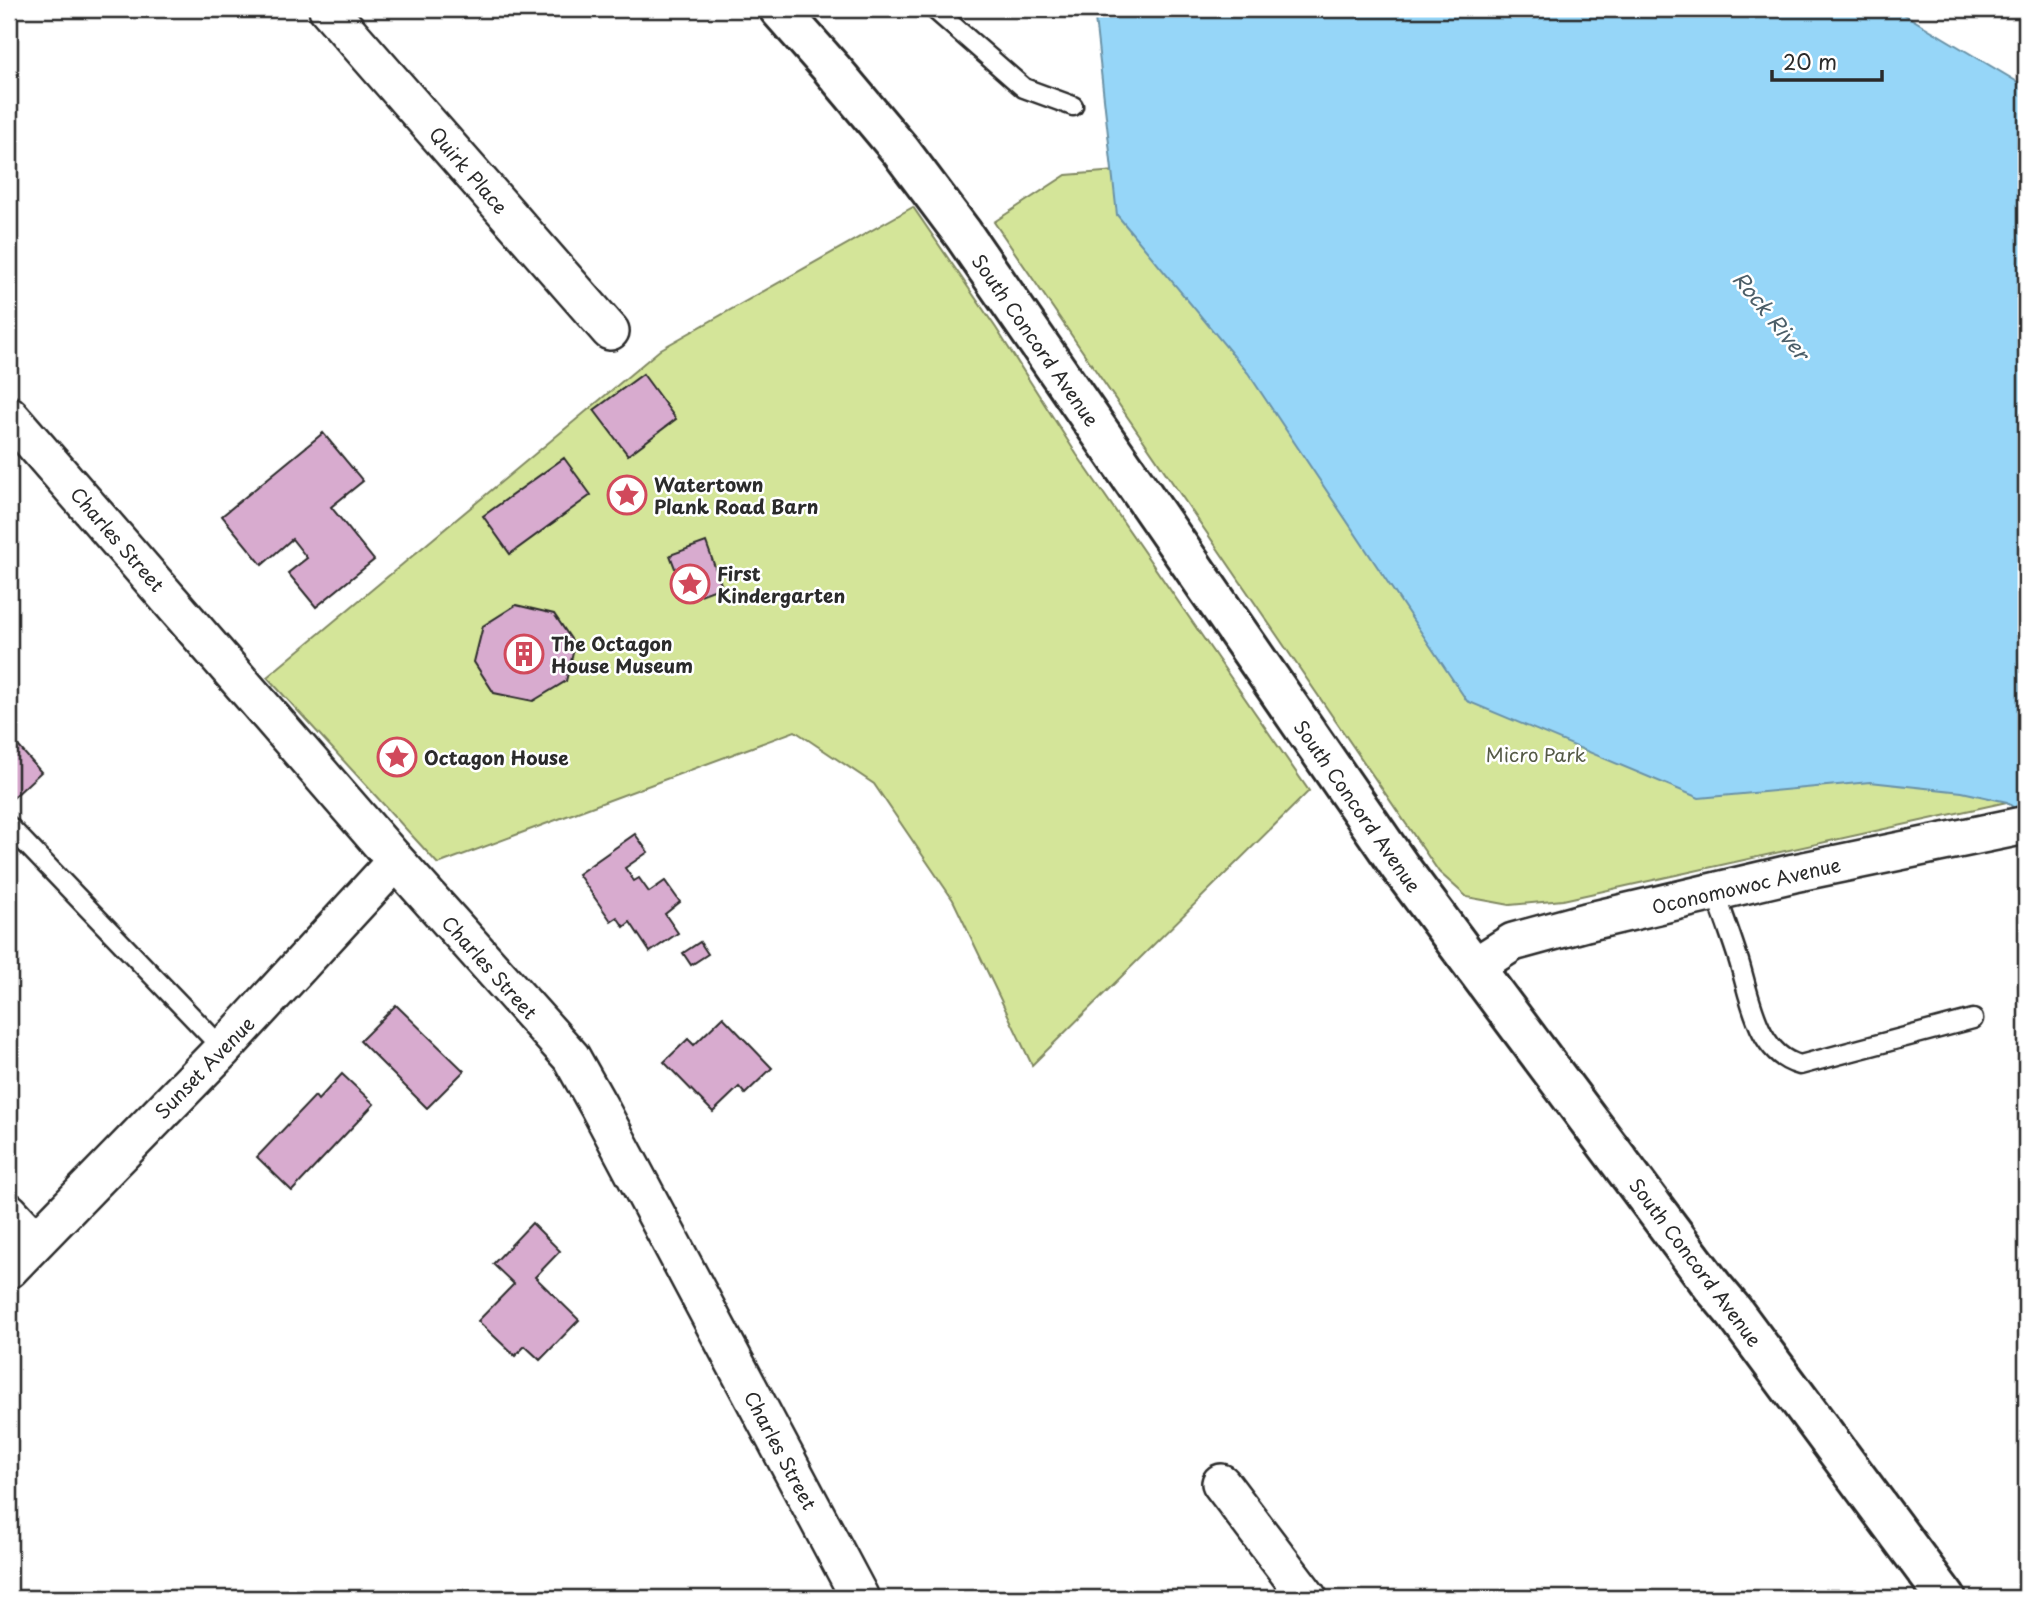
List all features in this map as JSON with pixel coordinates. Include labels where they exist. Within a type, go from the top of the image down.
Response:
[{"type":"street","name":"Quirk Place","points":[[328,9],[610,331]]},
{"type":"street","name":"South Concord Avenue","points":[[779,9],[900,150],[963,234],[1400,867],[1946,1598]]},
{"type":"street","name":"Charles Street","points":[[9,415],[396,862],[570,1057],[605,1117],[859,1596]]},
{"type":"street","name":"Oconomowoc Avenue","points":[[1474,967],[1513,942],[1586,922],[1794,873],[2023,825]]},
{"type":"street","name":"Sunset Avenue","points":[[9,1269],[223,1049],[396,862]]},
{"type":"street","points":[[9,1212],[35,1240]]},
{"type":"street","points":[[1221,1483],[1308,1598]]},
{"type":"lane","points":[[933,9],[1024,88],[1073,106]]},
{"type":"lane","points":[[9,826],[223,1049]]},
{"type":"lane","points":[[1715,892],[1738,956],[1757,1022],[1768,1042],[1790,1063],[1800,1065],[1973,1019]]},
{"type":"green space","name":"Micro Park","points":[[1155,168],[2007,802],[1563,900],[1510,905],[1467,897],[1439,872],[994,222],[1066,175]]},
{"type":"green space","points":[[913,207],[996,328],[1077,455],[1309,791],[1032,1065],[953,900],[874,784],[795,731],[438,864],[267,677],[661,349]]},
{"type":"water","name":"Rock River","points":[[1094,9],[1895,9],[2026,87],[2026,819],[2007,802],[1962,792],[1870,782],[1699,798],[1467,701],[1248,373],[1117,215]]},
{"type":"building","points":[[643,374],[676,419],[628,455],[594,410]]},
{"type":"building","points":[[323,433],[363,481],[331,507],[374,560],[316,607],[288,573],[307,558],[292,539],[262,565],[222,516]]},
{"type":"building","points":[[564,458],[591,495],[510,554],[483,516]]},
{"type":"building","points":[[706,542],[722,587],[687,600],[670,555]]},
{"type":"building","name":"The Octagon House Museum","points":[[516,605],[554,614],[575,645],[566,681],[533,701],[494,693],[474,662],[483,626]]},
{"type":"building","points":[[13,740],[41,772],[13,798],[9,793],[9,743]]},
{"type":"building","points":[[635,834],[648,852],[625,868],[634,881],[639,878],[649,892],[665,881],[680,902],[665,914],[678,933],[650,952],[630,922],[624,927],[617,917],[611,921],[578,874]]},
{"type":"building","points":[[700,942],[708,954],[691,965],[683,953]]},
{"type":"building","points":[[396,1005],[464,1071],[427,1108],[360,1041]]},
{"type":"building","points":[[723,1017],[772,1068],[745,1094],[739,1087],[713,1112],[664,1062],[688,1039],[694,1045]]},
{"type":"building","points":[[342,1074],[374,1104],[292,1191],[257,1157],[315,1096],[318,1100]]},
{"type":"building","points":[[532,1223],[560,1251],[535,1277],[579,1320],[540,1360],[525,1346],[515,1356],[478,1321],[514,1284],[493,1264]]},
{"type":"place","name":"Watertown Plank Road Barn","points":[[627,495]]},
{"type":"place","name":"First Kindergarten","points":[[690,584]]},
{"type":"place","name":"The Octagon House Museum","points":[[524,654]]},
{"type":"place","name":"Octagon House","points":[[397,757]]}]
